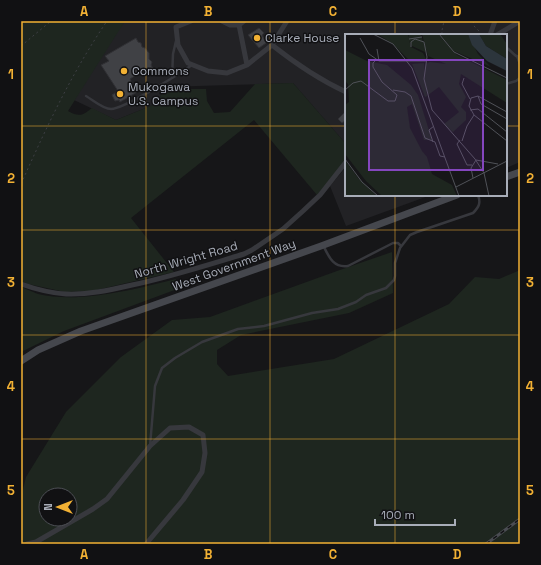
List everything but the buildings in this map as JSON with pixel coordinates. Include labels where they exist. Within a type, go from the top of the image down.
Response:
[{"type":"main road","points":[[507,177],[520,172]]},
{"type":"main road","name":"West Government Way","points":[[21,361],[38,350],[81,332],[454,196]]},
{"type":"street","points":[[177,21],[176,27],[178,45],[190,64],[208,71],[227,73],[248,65],[272,45],[287,21]]},
{"type":"street","points":[[176,27],[191,21]]},
{"type":"street","points":[[222,21],[230,25],[239,25],[244,21]]},
{"type":"street","points":[[490,34],[495,21]]},
{"type":"street","points":[[499,34],[520,21]]},
{"type":"street","points":[[239,25],[248,65]]},
{"type":"street","points":[[272,45],[300,67],[324,82],[345,92]]},
{"type":"street","name":"North Wright Road","points":[[21,284],[38,290],[64,294],[91,294],[151,281],[244,254],[283,229],[320,195],[345,163]]},
{"type":"street","points":[[28,544],[36,542],[86,513],[106,498],[150,446],[170,428],[189,427],[203,434],[205,453],[202,472],[183,500],[146,544]]},
{"type":"lane","points":[[172,78],[173,54],[177,40]]},
{"type":"lane","points":[[507,48],[518,56],[520,64]]},
{"type":"lane","points":[[86,96],[107,108],[114,108],[127,103],[172,78],[190,64]]},
{"type":"lane","points":[[507,84],[520,78]]},
{"type":"lane","points":[[150,446],[155,386],[162,368],[175,358],[202,342],[238,330],[264,326],[312,313],[338,309],[356,302],[366,295],[386,288],[394,280],[395,263],[401,246],[410,235],[473,213],[479,205],[478,196]]},
{"type":"lane","points":[[323,245],[332,261],[335,264],[343,266],[348,266],[393,242],[398,243],[401,246]]},
{"type":"path","points":[[21,46],[51,21]]},
{"type":"path","points":[[21,184],[52,115],[72,77],[107,21]]},
{"type":"path","points":[[441,34],[444,21]]},
{"type":"path","points":[[473,21],[474,26],[482,34]]},
{"type":"shaded area","points":[[23,21],[125,21],[68,111],[72,113],[80,115],[86,113],[92,108],[116,120],[158,103],[164,87],[206,89],[207,101],[214,113],[230,112],[255,84],[293,83],[345,143],[345,161],[317,195],[254,120],[131,218],[174,272],[92,291],[65,292],[28,284],[21,281],[21,209],[23,204],[21,202],[21,194],[23,187],[21,184],[21,24]]},
{"type":"shaded area","name":"Mukogawa U.S. Campus","points":[[118,21],[520,21],[520,162],[507,168],[507,34],[345,34],[345,143],[293,83],[164,87],[158,103],[116,120],[74,100]]},
{"type":"shaded area","points":[[345,168],[345,196],[428,196],[346,226],[330,186]]},
{"type":"shaded area","points":[[392,252],[393,293],[349,313],[241,335],[217,350],[217,364],[228,376],[334,359],[449,304],[475,277],[499,279],[520,270],[520,544],[21,544],[21,498],[26,477],[66,412],[121,357],[172,320],[210,317]]},
{"type":"shaded area","points":[[176,279],[180,288],[64,331],[21,352],[21,287],[38,294],[54,297],[71,297],[126,291]]},
{"type":"railway","points":[[486,544],[520,519]]},
{"type":"place","name":"Clarke House","points":[[257,38]]},
{"type":"place","name":"Commons","points":[[124,71]]},
{"type":"place","name":"Mukogawa U.S. Campus","points":[[120,94]]}]
